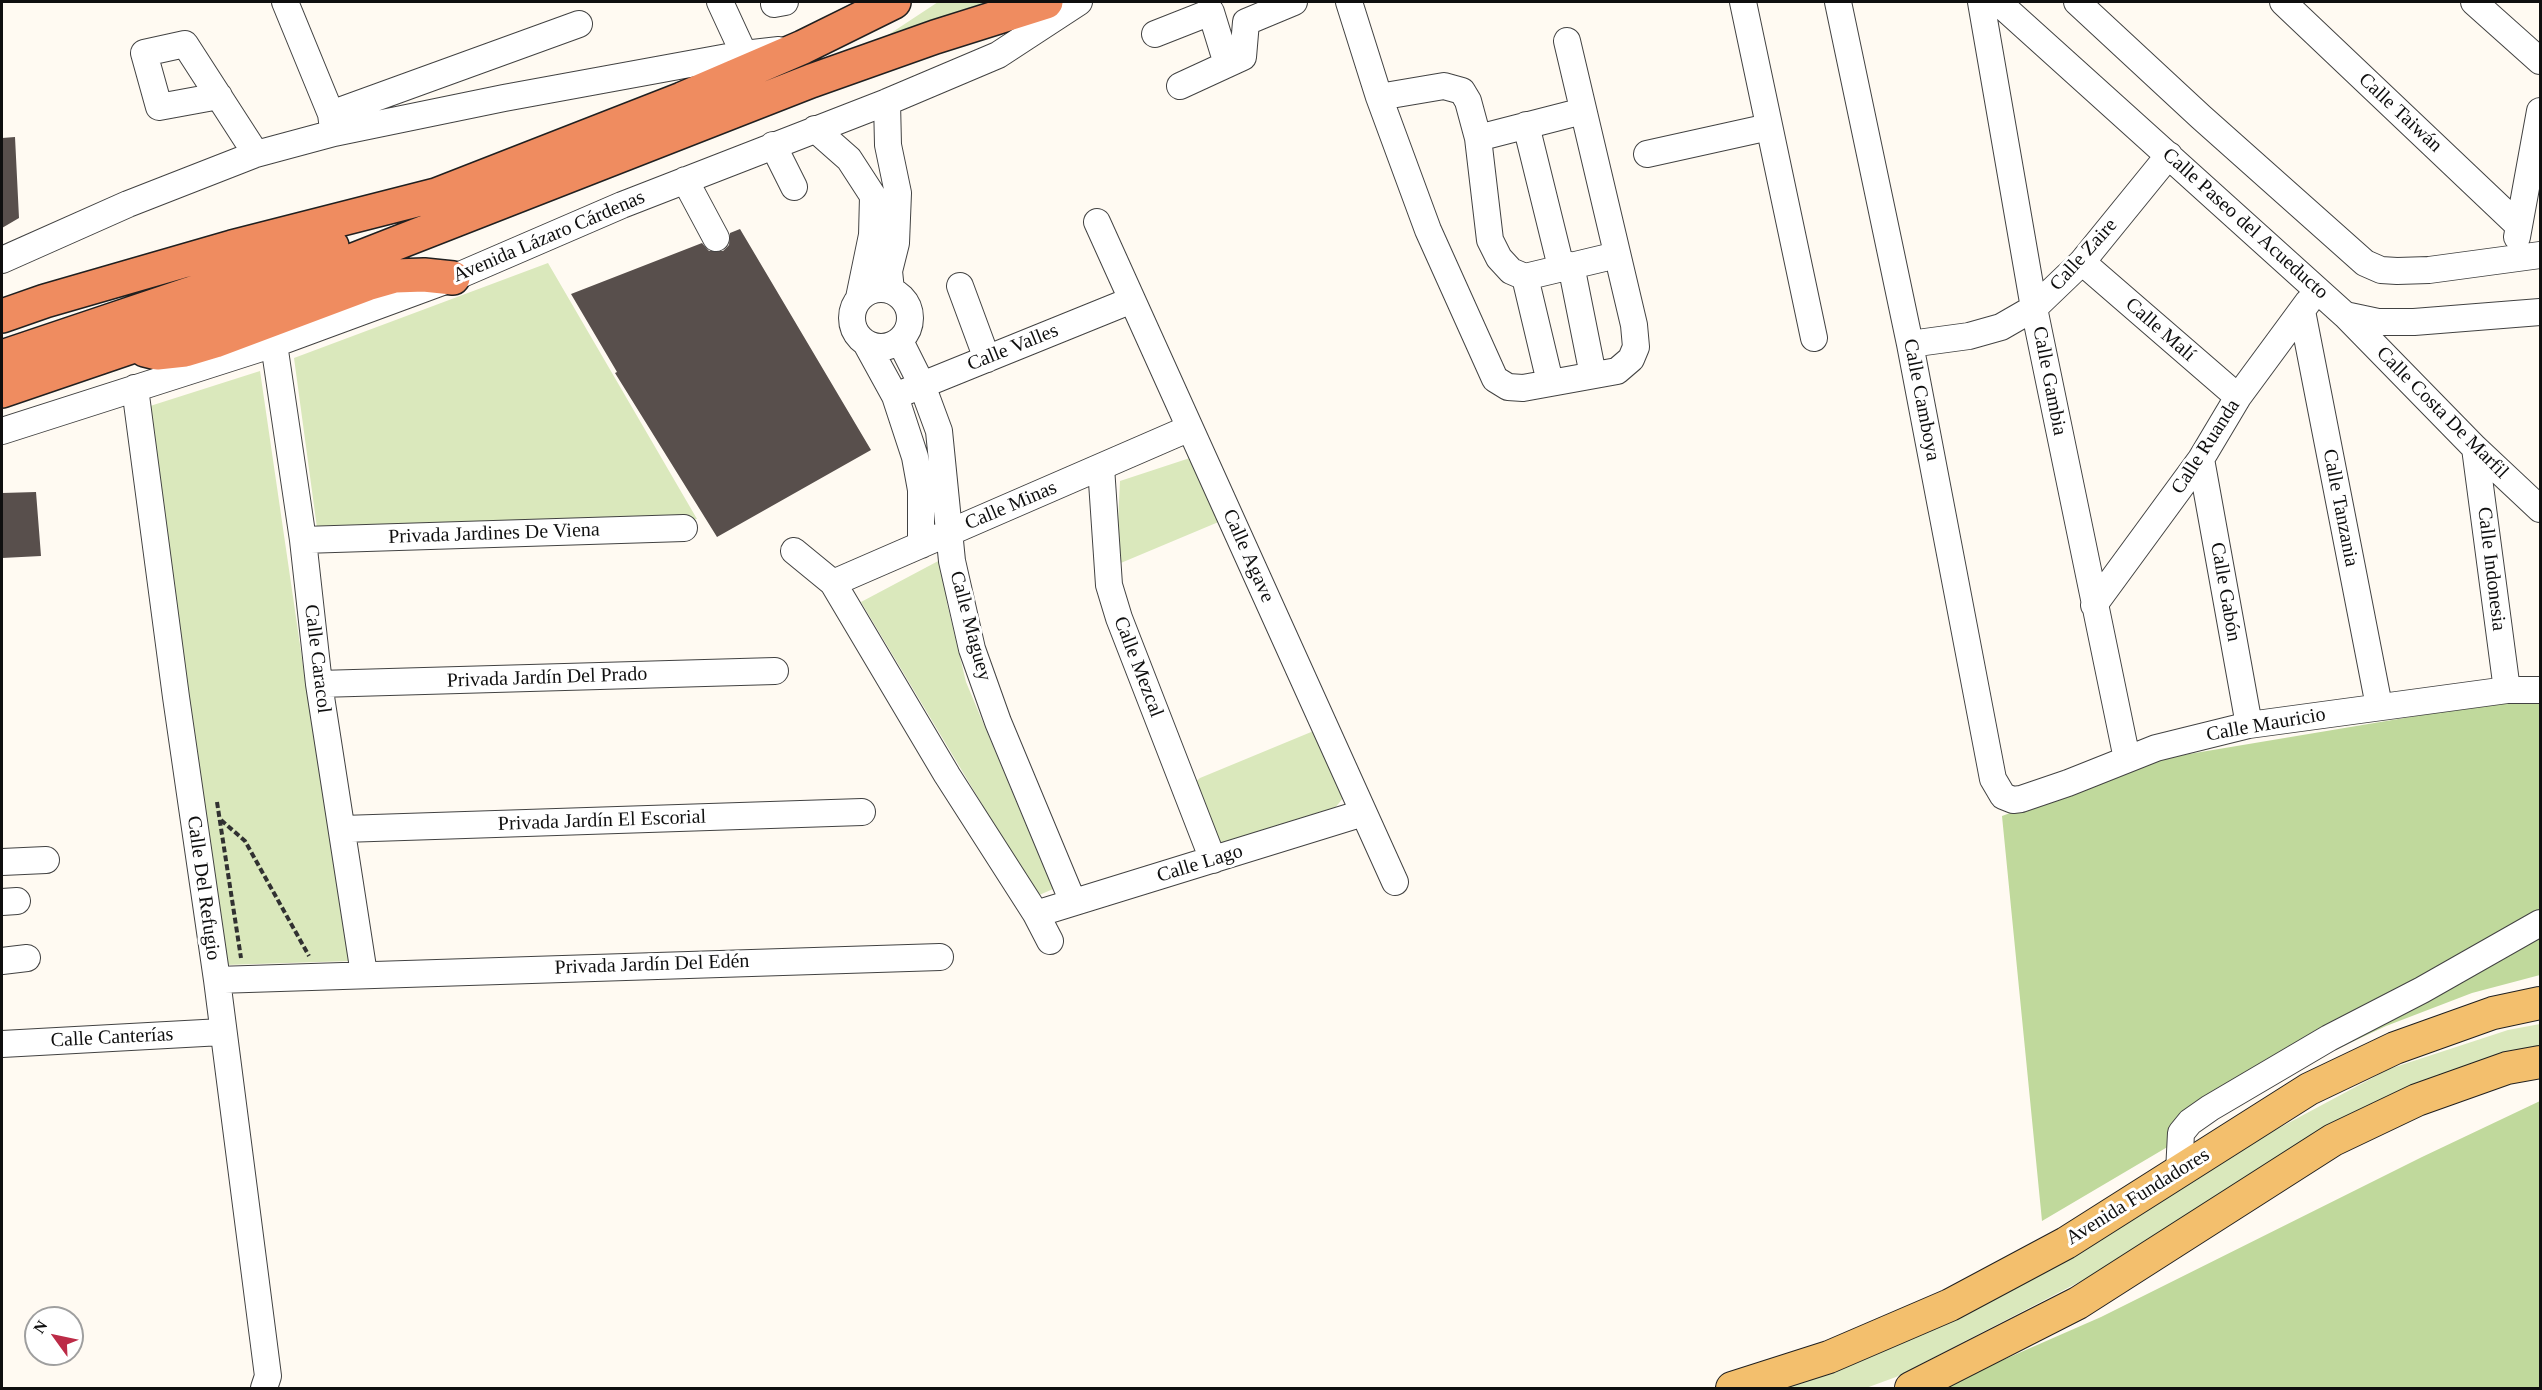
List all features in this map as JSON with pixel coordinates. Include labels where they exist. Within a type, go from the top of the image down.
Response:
[{"type":"highway","points":[[2,316],[164,266],[436,195],[681,99],[803,47],[894,2]]},
{"type":"highway","points":[[2,392],[132,346],[811,81],[935,37],[1046,2]]},
{"type":"highway","points":[[2,357],[399,224],[489,206]]},
{"type":"highway","points":[[132,346],[157,353],[185,350],[395,276],[424,275],[453,278]]},
{"type":"main road","name":"Avenida Fundadores","points":[[1732,1389],[1829,1358],[1950,1305],[2066,1243],[2309,1089],[2395,1048],[2493,1013],[2541,1003]]},
{"type":"main road","points":[[1911,1389],[2078,1303],[2333,1140],[2417,1100],[2507,1068],[2541,1062]]},
{"type":"street","points":[[285,2],[332,123]]},
{"type":"street","points":[[720,2],[744,54]]},
{"type":"street","name":"Avenida Lázaro Cárdenas","points":[[2,431],[274,344],[453,278],[685,180],[887,102],[998,55],[1079,2]]},
{"type":"street","points":[[1180,86],[1243,57],[1246,22],[1294,2]]},
{"type":"street","points":[[1349,2],[1379,97],[1428,230],[1495,379],[1508,387],[1523,388],[1617,371],[1631,359],[1636,347],[1634,325],[1567,41]]},
{"type":"street","points":[[1743,2],[1814,338]]},
{"type":"street","name":"Calle Camboya","points":[[1838,2],[1910,344],[1993,779],[2003,796]]},
{"type":"street","name":"Calle Gambia","points":[[1981,2],[2034,308],[2127,759]]},
{"type":"street","name":"Calle Paseo del Acueducto","points":[[1998,2],[2318,288],[2345,315],[2378,322],[2414,322],[2539,314]]},
{"type":"street","points":[[2077,2],[2201,117],[2365,263],[2381,270],[2429,270],[2541,255]]},
{"type":"street","points":[[2474,2],[2541,61]]},
{"type":"street","name":"Calle Taiwán","points":[[2291,4],[2518,225]]},
{"type":"street","points":[[1155,34],[1211,12],[1227,64]]},
{"type":"street","points":[[2,260],[128,204],[579,24]]},
{"type":"street","points":[[332,123],[504,98],[744,54],[803,47]]},
{"type":"street","points":[[1379,97],[1444,86],[1462,91],[1468,101],[1478,138],[1490,240],[1499,258],[1511,271],[1524,278],[1617,255]]},
{"type":"street","points":[[219,96],[256,154]]},
{"type":"street","points":[[887,102],[888,145],[885,194],[872,235],[859,298],[851,314],[854,332],[867,345],[895,396],[915,457],[921,489],[921,545]]},
{"type":"street","points":[[1478,138],[1583,111]]},
{"type":"street","points":[[2515,258],[2518,225],[2541,111]]},
{"type":"street","points":[[1526,125],[1566,266],[1593,375]]},
{"type":"street","points":[[1647,154],[1769,127]]},
{"type":"street","points":[[815,129],[885,194],[896,243],[889,271],[891,290]]},
{"type":"street","points":[[773,146],[794,187]]},
{"type":"street","name":"Calle Zaire","points":[[1910,344],[1969,336],[2001,327],[2034,308],[2082,262],[2169,155]]},
{"type":"street","points":[[685,180],[716,238]]},
{"type":"street","name":"Calle Agave","points":[[1097,222],[1395,882]]},
{"type":"street","name":"Calle Malí","points":[[2082,262],[2238,397]]},
{"type":"street","points":[[1524,278],[1550,382]]},
{"type":"street","points":[[960,286],[987,358]]},
{"type":"street","name":"Calle Ruanda","points":[[2094,605],[2201,459],[2238,397],[2318,288]]},
{"type":"street","points":[[859,298],[874,289],[891,290],[904,299],[910,313],[909,328],[900,341],[884,348],[867,345]]},
{"type":"street","name":"Calle Valles","points":[[895,396],[1132,300]]},
{"type":"street","name":"Calle Tanzania","points":[[2302,311],[2379,706]]},
{"type":"street","name":"Calle Costa De Marfil","points":[[2345,315],[2475,448],[2541,509]]},
{"type":"street","name":"Calle Maguey","points":[[900,341],[922,385],[939,431],[952,561],[972,649],[998,722],[1073,902]]},
{"type":"street","name":"Calle Caracol","points":[[274,344],[303,540],[319,684],[364,974]]},
{"type":"street","name":"Calle Del Refugio","points":[[135,388],[217,980],[268,1376],[264,1389]]},
{"type":"street","name":"Calle Minas","points":[[833,583],[1190,428]]},
{"type":"street","name":"Calle Indonesia","points":[[2475,448],[2507,690]]},
{"type":"street","name":"Calle Gabón","points":[[2201,459],[2249,725]]},
{"type":"street","name":"Calle Mezcal","points":[[1101,467],[1109,585],[1119,618],[1213,860]]},
{"type":"street","name":"Privada Jardines De Viena","points":[[303,540],[684,528]]},
{"type":"street","points":[[794,551],[833,583],[947,775],[1036,914],[1050,941]]},
{"type":"street","name":"Privada Jardín Del Prado","points":[[319,684],[775,672]]},
{"type":"street","name":"Calle Mauricio","points":[[2003,796],[2007,799],[2020,799],[2068,783],[2156,748],[2249,725],[2507,690],[2541,690]]},
{"type":"street","name":"Privada Jardín El Escorial","points":[[343,829],[862,812]]},
{"type":"street","name":"Calle Lago","points":[[1036,914],[1363,813]]},
{"type":"street","points":[[2,862],[46,860]]},
{"type":"street","points":[[2179,1172],[2181,1133],[2190,1122],[2210,1108],[2329,1038],[2422,990],[2541,923]]},
{"type":"street","name":"Privada Jardín Del Edén","points":[[217,980],[940,957]]},
{"type":"street","points":[[2,961],[27,958]]},
{"type":"street","name":"Calle Canterías","points":[[2,1044],[222,1032]]},
{"type":"path","points":[[220,820],[245,842],[312,962]]},
{"type":"green space","points":[[938,2],[1000,2],[891,45],[888,35]]},
{"type":"green space","points":[[548,263],[697,519],[317,528],[294,358]]},
{"type":"green space","points":[[260,371],[305,679],[316,677],[351,961],[225,965],[147,407]]},
{"type":"green space","points":[[1196,456],[1228,518],[1116,565],[1120,481]]},
{"type":"green space","points":[[942,559],[947,603],[966,682],[1053,889],[1037,896],[861,602]]},
{"type":"green space","points":[[2540,698],[2540,975],[2472,993],[2386,1026],[2320,1057],[2042,1221],[2002,816],[2153,760],[2518,699]]},
{"type":"green space","points":[[1316,730],[1343,798],[1335,808],[1226,845],[1216,841],[1192,785],[1200,778]]},
{"type":"green space","points":[[2540,1024],[2540,1050],[2110,1266],[1896,1377],[1866,1388],[1780,1388],[2091,1243],[2266,1135],[2389,1069],[2508,1030]]},
{"type":"green space","points":[[2540,1101],[2540,1388],[1939,1388],[2101,1317],[2422,1157]]},
{"type":"building","points":[[15,137],[19,218],[2,228],[2,138]]},
{"type":"building","points":[[740,229],[871,450],[717,537],[615,373],[617,372],[571,294],[702,243],[709,251],[723,251],[729,245],[730,233]]},
{"type":"building","points":[[36,492],[41,556],[2,558],[2,493]]}]
